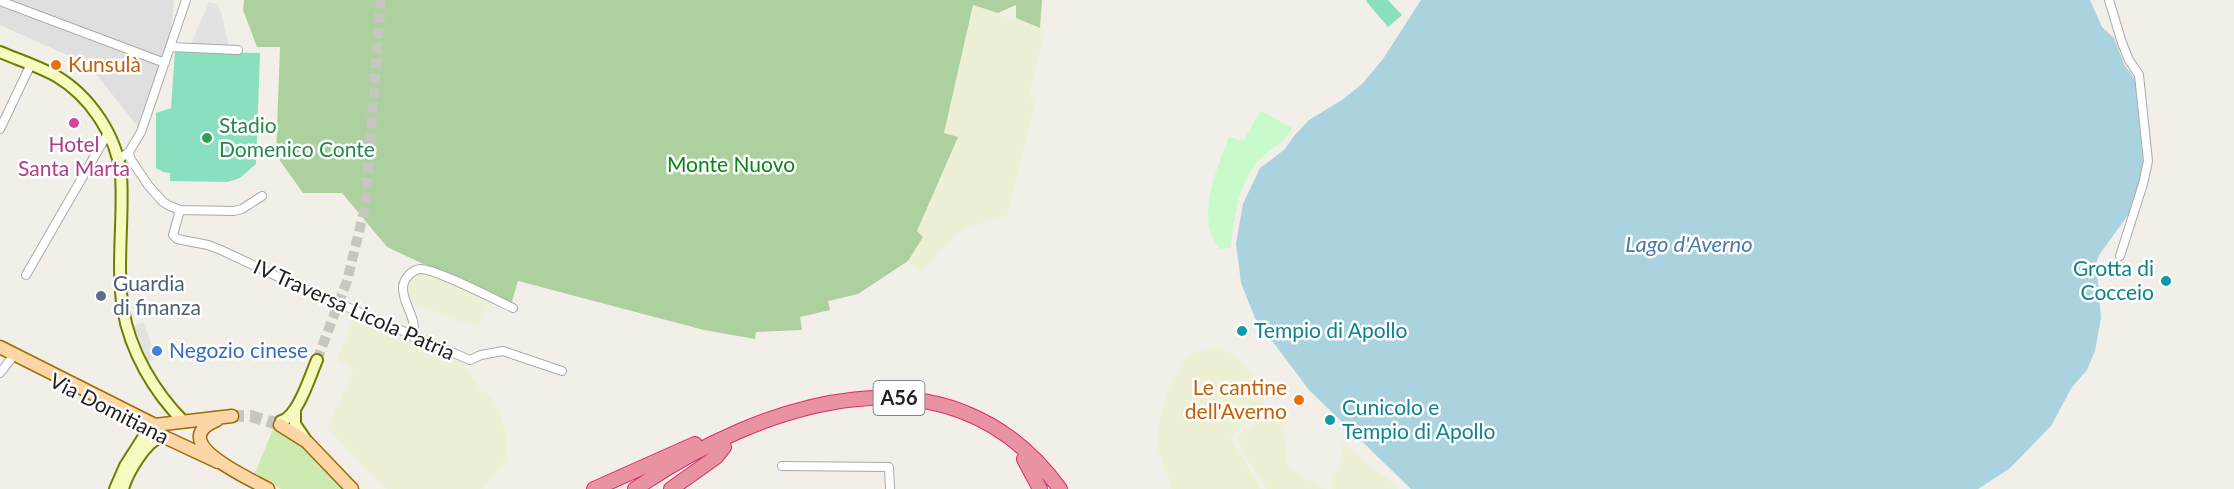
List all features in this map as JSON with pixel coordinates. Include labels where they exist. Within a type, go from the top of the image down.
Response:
[{"type":"highway","name":"A56","points":[[635,489],[669,466],[773,419],[834,403],[885,398],[920,399],[957,408],[1000,430],[1027,451],[1060,489]]},
{"type":"highway","name":"A56","points":[[649,489],[719,445],[819,415],[870,406],[904,406],[945,413],[971,422],[993,435],[1024,459],[1050,489]]},
{"type":"highway","points":[[594,489],[694,444],[719,445],[716,457],[672,489]]},
{"type":"highway","points":[[1024,459],[1040,489]]},
{"type":"main road","name":"Via Domitiana","points":[[0,347],[154,425],[227,417],[208,424],[202,429],[200,435],[202,445],[218,462]]},
{"type":"main road","name":"Via Domitiana","points":[[6,356],[268,489]]},
{"type":"main road","points":[[280,423],[307,442],[352,489]]},
{"type":"street","points":[[119,159],[129,152],[141,132],[186,0]]},
{"type":"street","points":[[2109,0],[2122,43],[2139,75],[2148,161],[2120,256]]},
{"type":"street","points":[[0,1],[165,63]]},
{"type":"street","points":[[171,48],[238,50]]},
{"type":"street","points":[[0,52],[56,76],[78,93],[95,112],[108,133],[119,159],[122,186],[122,284],[126,324],[144,367],[184,422]]},
{"type":"street","points":[[0,129],[30,64]]},
{"type":"street","points":[[26,275],[108,133]]},
{"type":"street","points":[[129,152],[130,158],[148,185],[163,202],[180,210],[234,211],[242,209],[262,196]]},
{"type":"street","name":"IV Traversa Licola Patria","points":[[180,210],[173,234],[174,238],[221,250],[413,337],[470,360],[481,355],[503,351],[562,371]]},
{"type":"street","points":[[413,337],[416,327],[402,290],[404,282],[412,272],[421,269],[458,282],[513,308]]},
{"type":"street","points":[[0,374],[6,356]]},
{"type":"street","points":[[280,423],[288,419],[295,411],[317,360]]},
{"type":"street","points":[[295,411],[295,424],[307,442]]},
{"type":"street","points":[[118,488],[148,430]]},
{"type":"street","points":[[118,488],[144,450],[153,440],[161,436]]},
{"type":"street","points":[[782,466],[889,467],[890,489]]},
{"type":"shaded area","points":[[0,0],[174,0],[170,38],[162,66],[138,127],[89,65],[0,25]]},
{"type":"shaded area","points":[[209,2],[217,4],[221,12],[229,48],[190,46]]},
{"type":"shaded area","points":[[143,322],[157,358],[148,362],[134,326]]},
{"type":"green space","name":"Monte Nuovo","points":[[244,0],[1042,0],[1040,28],[1016,18],[1016,5],[998,13],[973,5],[944,133],[958,137],[917,231],[923,237],[908,261],[858,294],[828,301],[830,310],[800,317],[802,330],[756,332],[755,339],[704,330],[518,281],[511,305],[387,247],[342,193],[303,193],[276,155],[280,47],[257,47],[243,10]]},
{"type":"green space","points":[[1367,0],[1388,0],[1402,15],[1388,27]]},
{"type":"green space","points":[[973,5],[1045,29],[1028,97],[1036,99],[1007,216],[965,227],[921,272],[908,261],[923,237],[916,231],[958,138],[944,134]]},
{"type":"green space","name":"Stadio Domenico Conte","points":[[175,51],[260,53],[256,164],[240,178],[227,182],[170,181],[170,173],[156,168],[156,113],[171,108]]},
{"type":"green space","points":[[1261,111],[1292,128],[1285,139],[1263,156],[1252,169],[1241,190],[1230,248],[1220,249],[1212,237],[1209,224],[1208,209],[1214,179],[1229,137],[1243,141]]},
{"type":"green space","points":[[428,273],[458,284],[490,302],[478,328],[416,305],[411,299],[408,286],[418,274]]},
{"type":"green space","points":[[355,314],[461,361],[480,389],[491,398],[507,435],[507,459],[483,489],[386,489],[327,427],[354,370],[337,360]]},
{"type":"green space","points":[[1214,347],[1229,352],[1242,361],[1258,382],[1272,389],[1262,399],[1266,408],[1230,437],[1261,489],[1172,489],[1158,449],[1159,421],[1169,387],[1186,356]]},
{"type":"green space","points":[[1279,405],[1283,415],[1287,464],[1300,475],[1326,489],[1267,489],[1247,459],[1238,441],[1238,435]]},
{"type":"green space","points":[[274,427],[311,455],[343,489],[281,489],[254,475]]},
{"type":"green space","points":[[1342,442],[1400,489],[1332,489],[1333,470],[1339,470]]},
{"type":"water","name":"Lago d'Averno","points":[[1421,0],[2090,0],[2102,27],[2114,38],[2124,64],[2135,79],[2143,162],[2128,215],[2099,255],[2094,269],[2098,282],[2101,318],[2095,351],[2087,370],[2072,387],[2051,426],[2009,469],[1978,489],[1411,489],[1309,390],[1255,318],[1241,283],[1236,243],[1243,204],[1260,168],[1284,150],[1309,120],[1342,100],[1362,84],[1383,59]]},
{"type":"tunnel","points":[[317,360],[347,281],[365,207],[381,0]]},
{"type":"tunnel","points":[[232,416],[251,416],[280,425]]},
{"type":"tunnel","points":[[271,421],[281,421]]},
{"type":"place","name":"Kunsulà","points":[[56,65]]},
{"type":"place","name":"Hotel Santa Marta","points":[[74,123]]},
{"type":"place","name":"Stadio Domenico Conte","points":[[207,138]]},
{"type":"place","name":"Grotta di Cocceio","points":[[2166,281]]},
{"type":"place","name":"Guardia di finanza","points":[[101,296]]},
{"type":"place","name":"Tempio di Apollo","points":[[1242,331]]},
{"type":"place","name":"Negozio cinese","points":[[157,351]]},
{"type":"place","name":"Le cantine dell'Averno","points":[[1299,400]]},
{"type":"place","name":"Cunicolo e Tempio di Apollo","points":[[1330,420]]}]
